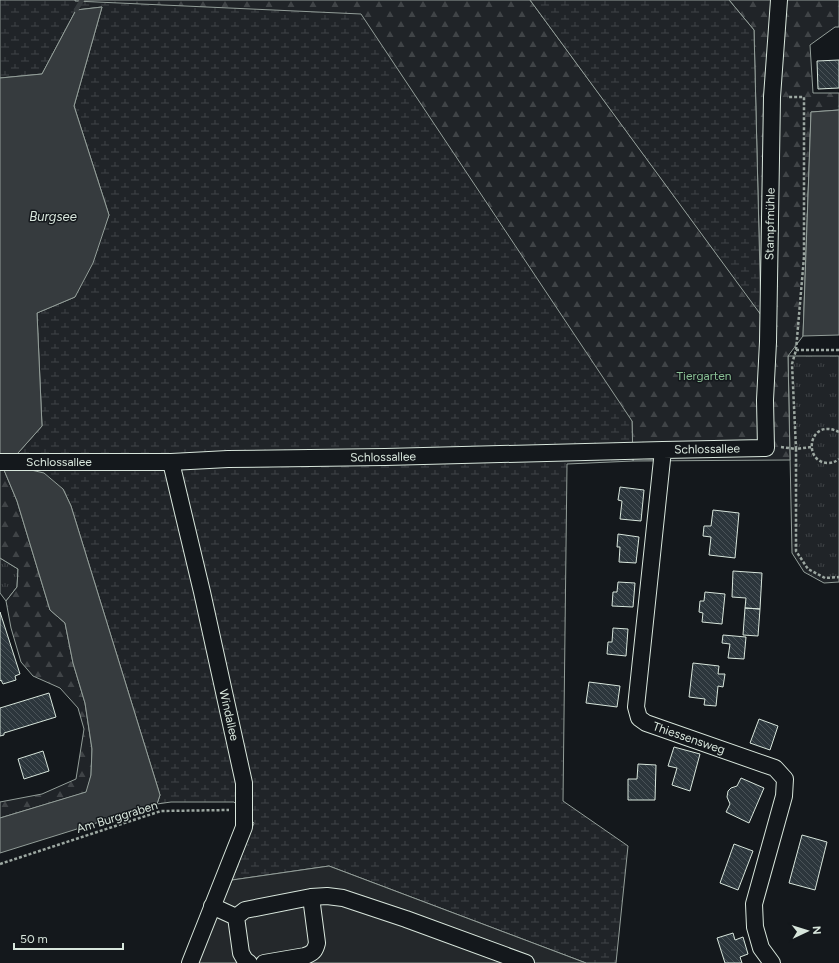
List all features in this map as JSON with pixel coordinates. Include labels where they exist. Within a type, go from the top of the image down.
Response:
[{"type":"street","name":"Stampfmühle","points":[[766,448],[765,400],[768,342],[772,96],[779,0]]},
{"type":"street","name":"Schlossallee","points":[[6,462],[171,462],[228,459],[385,457],[766,448]]},
{"type":"street","name":"Thiessensweg","points":[[663,450],[636,707],[639,718],[646,723],[775,768],[785,779],[784,796],[754,904],[755,927],[761,948],[772,963]]},
{"type":"street","name":"Windallee","points":[[171,462],[202,592],[244,783],[244,827],[190,963]]},
{"type":"street","points":[[236,917],[245,910],[311,897],[327,896],[343,898],[406,919],[526,963]]},
{"type":"street","points":[[264,963],[306,956],[312,954],[316,949],[317,943],[311,897]]},
{"type":"street","points":[[212,906],[236,917]]},
{"type":"street","points":[[236,917],[242,953],[245,960],[249,963]]},
{"type":"path","points":[[804,97],[804,257],[796,350],[792,364],[796,448],[796,551],[808,569],[825,578],[839,577]]},
{"type":"path","points":[[796,350],[839,350]]},
{"type":"path","points":[[839,432],[827,428],[822,430],[812,439],[811,448],[816,458],[823,462],[831,463],[839,459]]},
{"type":"path","points":[[766,448],[811,448]]},
{"type":"path","name":"Am Burggraben","points":[[0,864],[161,811],[244,810]]},
{"type":"green space","points":[[0,0],[75,0],[361,14],[632,421],[633,461],[567,464],[563,801],[628,846],[616,963],[586,963],[329,866],[232,880],[254,823],[234,802],[171,802],[157,804],[160,795],[71,506],[63,489],[18,467],[18,453],[42,426],[37,313],[75,297],[109,215],[74,106],[102,7],[76,10],[42,74],[0,78]]},
{"type":"green space","name":"Tiergarten","points":[[75,0],[530,0],[761,314],[754,30],[729,0],[839,0],[839,27],[835,27],[810,45],[813,93],[839,93],[839,110],[811,112],[803,336],[788,356],[790,460],[633,461],[632,421]]},
{"type":"green space","points":[[530,0],[729,0],[754,30],[761,315]]},
{"type":"green space","points":[[788,356],[839,356],[839,582],[824,583],[804,572],[792,553]]},
{"type":"green space","points":[[0,455],[4,470],[17,501],[50,610],[65,623],[73,663],[85,703],[92,749],[91,775],[87,792],[0,818],[0,802],[42,794],[76,779],[84,729],[78,708],[60,688],[33,676],[21,662],[11,628],[6,601],[17,587],[18,569],[0,558]]},
{"type":"green space","points":[[0,558],[18,569],[17,587],[6,601],[0,593]]},
{"type":"shaded area","points":[[329,866],[586,963],[196,963],[232,880]]},
{"type":"water","name":"Burgsee","points":[[102,7],[74,106],[109,215],[93,263],[75,297],[37,313],[42,426],[18,453],[18,467],[44,473],[63,489],[71,506],[160,795],[157,804],[0,853],[0,818],[86,792],[91,775],[92,749],[85,703],[73,663],[65,623],[50,610],[17,501],[4,470],[0,455],[0,78],[42,74],[76,10]]},
{"type":"water","points":[[839,110],[839,335],[803,336],[811,112]]},
{"type":"building","points":[[839,60],[839,88],[818,89],[817,61]]},
{"type":"building","points":[[620,487],[644,490],[641,521],[620,519],[622,501],[618,500]]},
{"type":"building","points":[[713,510],[739,513],[735,558],[709,555],[711,537],[703,536],[704,526],[711,526]]},
{"type":"building","points":[[618,534],[639,537],[636,563],[619,562],[620,547],[617,547]]},
{"type":"building","points":[[733,571],[762,573],[760,609],[745,608],[746,598],[732,597]]},
{"type":"building","points":[[618,582],[635,583],[633,607],[612,606],[613,592],[617,592]]},
{"type":"building","points":[[705,592],[725,594],[722,624],[702,622],[703,613],[699,612],[700,601],[704,601]]},
{"type":"building","points":[[745,608],[760,609],[758,636],[743,635]]},
{"type":"building","points":[[0,612],[20,674],[15,676],[16,680],[3,684],[1,680],[0,681]]},
{"type":"building","points":[[613,628],[628,629],[626,656],[607,654],[608,642],[612,642]]},
{"type":"building","points":[[723,635],[746,637],[744,659],[728,658],[730,644],[722,643]]},
{"type":"building","points":[[693,663],[719,666],[718,674],[725,674],[723,687],[718,686],[716,706],[704,705],[705,699],[689,697]]},
{"type":"building","points":[[589,682],[620,686],[617,707],[586,703]]},
{"type":"building","points":[[49,693],[56,717],[4,733],[4,735],[0,736],[0,708]]},
{"type":"building","points":[[759,719],[778,726],[770,750],[750,743]]},
{"type":"building","points":[[674,747],[700,754],[690,791],[672,785],[677,768],[668,766]]},
{"type":"building","points":[[43,751],[49,771],[24,779],[18,759]]},
{"type":"building","points":[[638,764],[656,765],[655,800],[628,800],[628,779],[637,779]]},
{"type":"building","points":[[741,778],[764,788],[749,823],[726,812],[730,804],[727,797],[728,791],[737,786]]},
{"type":"building","points":[[802,835],[827,842],[815,890],[789,883]]},
{"type":"building","points":[[734,844],[753,851],[738,890],[720,883]]},
{"type":"building","points":[[733,933],[735,940],[743,937],[748,954],[740,957],[742,963],[725,963],[717,938]]},
{"type":"waterway","points":[[76,10],[82,0]]}]
